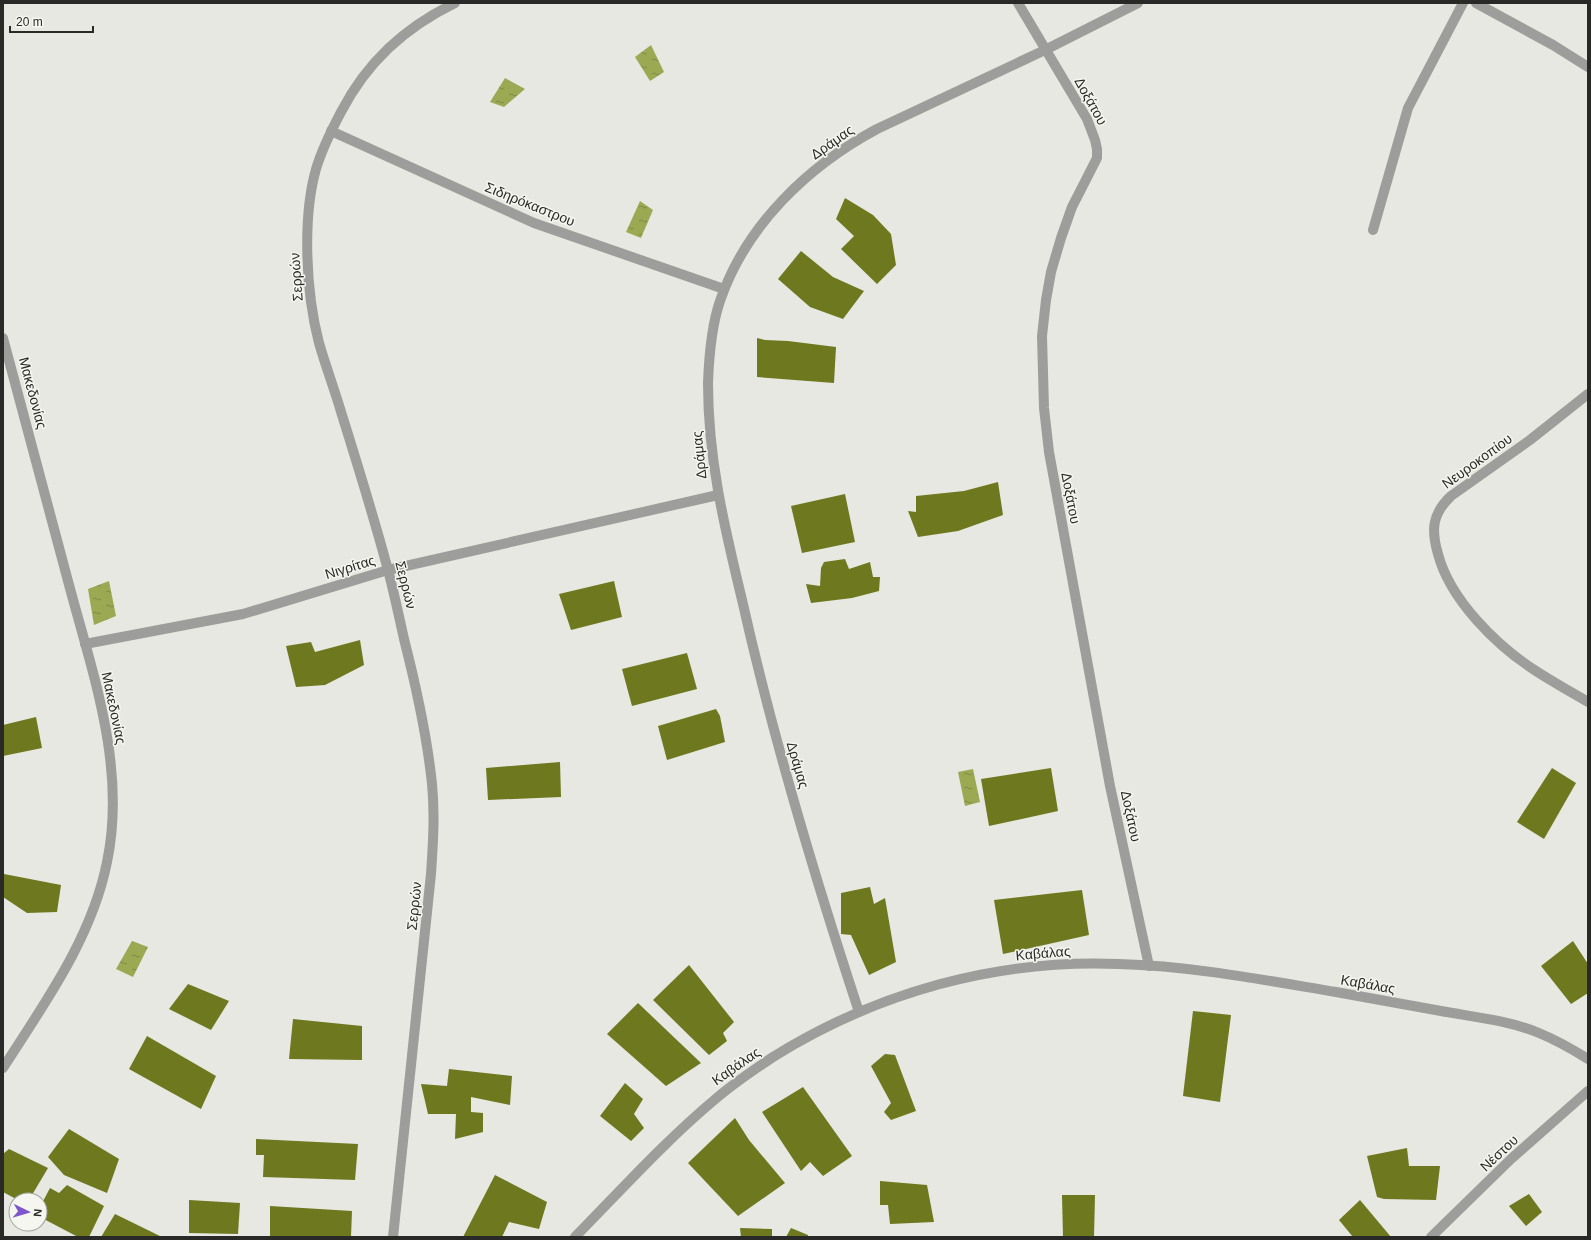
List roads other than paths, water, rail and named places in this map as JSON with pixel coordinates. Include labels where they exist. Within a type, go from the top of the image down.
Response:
[{"type":"street","name":"Σερρών","points":[[393,1237],[431,874],[433,800],[422,719],[412,668],[388,570],[319,343],[310,293],[308,254],[309,210],[316,170],[331,132],[360,81],[388,49],[420,22],[455,3]]},
{"type":"street","name":"Δοξάτου","points":[[1018,3],[1087,119],[1096,140],[1097,158],[1078,194],[1066,222],[1051,272],[1042,336],[1044,408],[1049,452],[1110,786],[1149,966]]},
{"type":"street","name":"Δράμας","points":[[859,1012],[786,777],[758,669],[718,495],[711,447],[708,370],[719,303],[724,289],[750,240],[789,192],[832,158],[877,129],[1045,50],[1138,3]]},
{"type":"street","points":[[1373,230],[1408,108],[1463,3]]},
{"type":"street","points":[[1476,3],[1553,45],[1588,67]]},
{"type":"street","name":"Σιδηρόκαστρου","points":[[331,132],[534,224],[724,289]]},
{"type":"street","name":"Μακεδονίας","points":[[3,338],[105,726],[112,775],[112,817],[107,862],[92,914],[75,950],[37,1016],[3,1068]]},
{"type":"street","name":"Νευροκοπίου","points":[[1588,394],[1530,440],[1451,496],[1443,505],[1436,518],[1433,533],[1440,561],[1450,583],[1459,598],[1479,621],[1516,657],[1588,702]]},
{"type":"street","name":"Νιγρίτας","points":[[84,644],[243,614],[388,570],[718,495]]},
{"type":"street","name":"Καβάλας","points":[[575,1237],[649,1159],[719,1096],[743,1077],[785,1050],[815,1033],[859,1012],[919,989],[974,975],[1008,969],[1100,963],[1149,966],[1248,977],[1495,1021],[1540,1033],[1588,1059]]},
{"type":"street","name":"Νέστου","points":[[1432,1237],[1512,1159],[1588,1091]]},
{"type":"water","points":[[651,45],[664,72],[650,81],[635,57]]},
{"type":"water","points":[[505,78],[525,89],[504,107],[490,102]]},
{"type":"water","points":[[640,201],[653,210],[641,238],[626,232]]},
{"type":"water","points":[[109,581],[116,616],[94,625],[88,589]]},
{"type":"water","points":[[973,769],[980,802],[965,806],[958,772]]},
{"type":"water","points":[[132,941],[148,947],[133,977],[116,969]]}]
